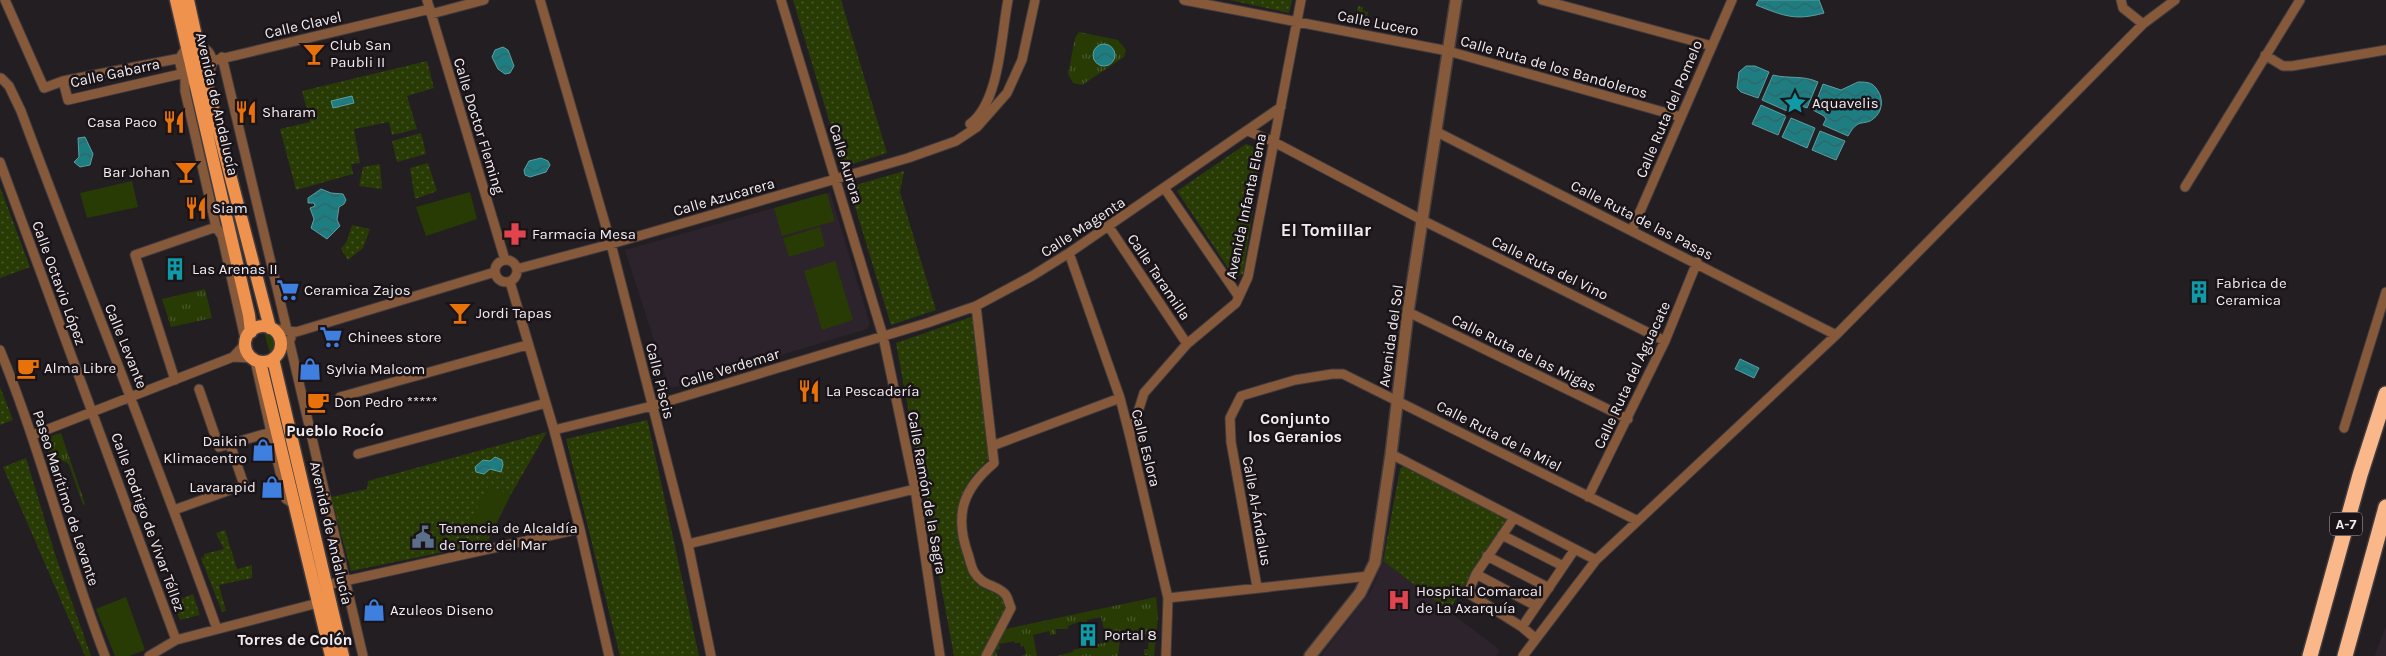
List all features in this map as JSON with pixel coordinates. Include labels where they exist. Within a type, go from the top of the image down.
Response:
[{"type":"highway","name":"A-7","points":[[2310,656],[2360,475],[2386,394]]},
{"type":"highway","name":"A-7","points":[[2344,656],[2386,506]]},
{"type":"main road","name":"Avenida de Andalucía","points":[[176,0],[249,315],[248,338]]},
{"type":"main road","name":"Avenida de Andalucía","points":[[188,0],[189,51]]},
{"type":"main road","name":"Avenida de Andalucía","points":[[194,76],[270,328]]},
{"type":"main road","points":[[261,327],[270,328],[280,340],[277,355],[256,360],[247,351],[248,338],[261,327]]},
{"type":"main road","name":"Avenida de Andalucía","points":[[277,355],[344,656]]},
{"type":"main road","name":"Avenida de Andalucía","points":[[256,360],[273,431],[294,504],[330,656]]},
{"type":"street","points":[[5,0],[44,88],[63,82]]},
{"type":"street","name":"Calle Doctor Fleming","points":[[426,0],[505,260]]},
{"type":"street","name":"Calle Clavel","points":[[212,61],[222,57],[484,0]]},
{"type":"street","name":"Calle Piscis","points":[[540,0],[611,244],[688,544],[711,656]]},
{"type":"street","name":"Calle Aurora","points":[[781,0],[883,336]]},
{"type":"street","name":"Calle Azucarera","points":[[938,148],[976,120],[995,85],[1008,0]]},
{"type":"street","name":"Calle Azucarera","points":[[517,269],[611,244],[938,148],[956,141],[977,127],[1007,93],[1022,60],[1035,0]]},
{"type":"street","name":"Calle Lucero","points":[[1184,0],[1448,51]]},
{"type":"street","name":"Avenida Infanta Elena","points":[[1130,437],[1144,393],[1187,344],[1236,303],[1248,277],[1302,0]]},
{"type":"street","name":"Avenida del Sol","points":[[1310,656],[1360,592],[1375,562],[1391,454],[1408,312],[1456,0]]},
{"type":"street","points":[[1542,0],[1712,46]]},
{"type":"street","name":"Calle Ruta del Pomelo","points":[[1632,230],[1732,0]]},
{"type":"street","points":[[2121,0],[2123,8],[2142,24]]},
{"type":"street","points":[[1523,656],[1596,560],[1636,520],[1836,335],[2142,24],[2175,0]]},
{"type":"street","points":[[2185,187],[2300,0]]},
{"type":"street","points":[[33,435],[132,398],[232,357],[248,338],[222,236],[216,227],[185,91],[194,76],[209,71],[212,61],[206,50],[189,51],[181,66],[194,76]]},
{"type":"street","points":[[2265,55],[2283,66],[2292,66],[2386,50]]},
{"type":"street","name":"Calle Gabarra","points":[[189,51],[63,82],[68,100],[194,76]]},
{"type":"street","name":"Calle Ruta de los Bandoleros","points":[[1448,51],[1681,117]]},
{"type":"street","points":[[222,57],[287,330]]},
{"type":"street","name":"Calle Levante","points":[[0,78],[9,86],[21,111],[80,269],[132,398],[217,629]]},
{"type":"street","name":"Calle Magenta","points":[[883,336],[976,306],[1032,276],[1070,253],[1165,189],[1281,107]]},
{"type":"street","name":"Calle Ruta del Vino","points":[[1248,131],[1274,142],[1422,220],[1665,340]]},
{"type":"street","name":"Calle Ruta de las Pasas","points":[[1435,131],[1697,262],[1836,335]]},
{"type":"street","name":"Calle Octavio López","points":[[0,162],[93,413]]},
{"type":"street","points":[[1165,189],[1239,298]]},
{"type":"street","points":[[175,380],[135,255],[216,227]]},
{"type":"street","name":"Calle Taramilla","points":[[1109,227],[1187,344]]},
{"type":"street","name":"Calle Eslora","points":[[1070,253],[1120,398],[1130,437],[1168,598],[1166,656]]},
{"type":"street","points":[[505,260],[514,263],[517,269],[516,275],[510,282],[500,280],[496,272],[497,266],[505,260]]},
{"type":"street","name":"Calle Ruta del Aguacate","points":[[1588,498],[1665,340],[1697,262]]},
{"type":"street","points":[[270,328],[296,332],[496,272]]},
{"type":"street","points":[[510,282],[527,345],[554,430],[580,529],[609,656]]},
{"type":"street","points":[[2344,428],[2386,292]]},
{"type":"street","points":[[976,306],[994,463],[977,477],[966,495],[962,521],[962,540],[974,572],[985,585],[997,588],[1005,594],[1011,608],[986,656]]},
{"type":"street","name":"Calle Ruta de las Migas","points":[[1408,312],[1628,419]]},
{"type":"street","points":[[277,355],[296,332]]},
{"type":"street","name":"Calle Verdemar","points":[[554,430],[652,406],[883,336]]},
{"type":"street","name":"Calle Ramón de la Sagra","points":[[883,336],[915,489],[940,656]]},
{"type":"street","points":[[290,340],[363,656]]},
{"type":"street","points":[[340,397],[527,345]]},
{"type":"street","name":"Paseo Marítimo de Levante","points":[[0,350],[33,435],[88,612],[105,656]]},
{"type":"street","points":[[232,357],[256,360]]},
{"type":"street","name":"Calle Al-Ándalus","points":[[1257,587],[1231,442],[1230,418],[1241,396],[1295,380],[1343,374],[1397,400]]},
{"type":"street","points":[[199,389],[219,448],[273,431]]},
{"type":"street","points":[[992,446],[1120,398]]},
{"type":"street","name":"Calle Ruta de la Miel","points":[[1397,400],[1588,498],[1636,520]]},
{"type":"street","points":[[358,454],[546,403]]},
{"type":"street","name":"Calle Rodrigo de Vivar Téllez","points":[[93,413],[176,640]]},
{"type":"street","points":[[174,510],[244,485],[230,444]]},
{"type":"street","points":[[1391,454],[1596,560]]},
{"type":"street","points":[[688,544],[915,489]]},
{"type":"street","points":[[1514,518],[1487,556],[1476,574],[1468,593],[1522,627],[1536,639]]},
{"type":"street","points":[[314,588],[580,529]]},
{"type":"street","points":[[1502,535],[1563,566]]},
{"type":"street","points":[[1522,627],[1575,549]]},
{"type":"street","points":[[1487,556],[1549,588]]},
{"type":"street","points":[[1476,574],[1536,606]]},
{"type":"street","points":[[1168,598],[1369,576]]},
{"type":"street","points":[[149,656],[164,652],[176,640],[318,603]]},
{"type":"shaded area","points":[[830,192],[870,324],[867,329],[672,388],[668,384],[625,250]]},
{"type":"shaded area","name":"Hospital Comarcal de La Axarquía","points":[[1383,561],[1500,650],[1496,656],[1321,656],[1372,589]]},
{"type":"shaded area","points":[[2386,626],[2386,656],[2375,656],[2376,652]]},
{"type":"green space","points":[[793,0],[841,0],[887,153],[843,167]]},
{"type":"green space","points":[[1230,0],[1292,0],[1289,13]]},
{"type":"green space","points":[[1358,6],[1363,7],[1363,11],[1368,12],[1365,27],[1353,24]]},
{"type":"green space","points":[[1079,32],[1118,40],[1126,50],[1124,57],[1082,85],[1073,83],[1068,74],[1075,38]]},
{"type":"green space","points":[[427,61],[434,88],[407,96],[417,129],[392,135],[389,122],[354,129],[360,163],[351,164],[353,174],[296,190],[280,129],[310,122],[302,91]]},
{"type":"green space","points":[[421,133],[426,154],[397,162],[392,141]]},
{"type":"green space","points":[[1246,144],[1262,150],[1243,274],[1234,277],[1177,191]]},
{"type":"green space","points":[[428,163],[437,191],[415,199],[410,168]]},
{"type":"green space","points":[[380,164],[382,189],[359,186],[363,167]]},
{"type":"green space","points":[[904,171],[900,192],[936,310],[891,325],[849,187]]},
{"type":"green space","points":[[132,181],[138,207],[87,218],[80,193]]},
{"type":"green space","points":[[0,187],[30,267],[0,278]]},
{"type":"green space","points":[[470,192],[477,219],[426,236],[416,207]]},
{"type":"green space","points":[[827,193],[835,221],[782,236],[774,208]]},
{"type":"green space","points":[[352,225],[370,229],[363,248],[348,260],[341,249],[347,241]]},
{"type":"green space","points":[[820,227],[825,246],[789,257],[783,238]]},
{"type":"green space","points":[[835,261],[853,320],[822,330],[804,271]]},
{"type":"green space","points":[[205,289],[212,318],[171,327],[162,299]]},
{"type":"green space","points":[[974,316],[991,453],[970,480],[965,492],[961,505],[959,535],[966,563],[972,575],[981,585],[1005,599],[1006,606],[999,629],[981,656],[954,656],[896,343]]},
{"type":"green space","points":[[264,331],[270,332],[276,342],[276,351],[271,357]]},
{"type":"green space","points":[[0,387],[13,420],[0,425]]},
{"type":"green space","points":[[647,420],[699,656],[620,656],[566,439]]},
{"type":"green space","points":[[547,432],[510,496],[487,543],[351,571],[331,497],[367,489],[368,481]]},
{"type":"green space","points":[[61,433],[85,504],[83,505],[69,465],[66,462],[50,458],[46,445],[51,436]]},
{"type":"green space","points":[[26,458],[56,557],[91,656],[85,656],[3,467]]},
{"type":"green space","points":[[1403,466],[1509,520],[1484,554],[1449,611],[1383,561],[1400,469]]},
{"type":"green space","points":[[489,485],[510,496],[487,541],[466,530]]},
{"type":"green space","points":[[225,530],[237,569],[252,565],[252,578],[219,585],[226,611],[222,612],[201,558],[204,557],[204,554],[224,549],[216,533]]},
{"type":"green space","points":[[193,594],[200,615],[180,620],[173,602]]},
{"type":"green space","points":[[126,597],[145,650],[129,656],[115,656],[96,609]]},
{"type":"green space","points":[[1156,597],[1158,615],[1154,656],[1144,655],[1144,649],[1148,649],[1149,636],[1121,631],[1118,656],[1057,656],[1107,642],[1101,617],[1087,620],[1087,624],[1083,625],[1081,621],[1068,626],[1068,629],[1055,629],[1056,634],[1050,635],[1049,631],[1033,635],[1037,656],[1022,656],[1026,654],[1024,646],[1021,647],[1020,643],[1015,643],[1014,641],[999,644],[1000,649],[996,650],[997,656],[990,656],[998,633],[1006,629]]},
{"type":"water","points":[[1759,0],[1819,0],[1824,13],[1805,17],[1790,16],[1756,5]]},
{"type":"water","points":[[1100,44],[1108,44],[1115,51],[1115,59],[1108,66],[1100,66],[1093,59],[1093,51]]},
{"type":"water","points":[[503,47],[508,50],[514,66],[510,73],[505,74],[498,69],[492,57],[495,50]]},
{"type":"water","points":[[1746,66],[1755,66],[1769,72],[1758,98],[1741,92],[1737,88],[1739,72]]},
{"type":"water","points":[[1773,75],[1818,82],[1807,108],[1796,104],[1787,111],[1762,100]]},
{"type":"water","points":[[1858,82],[1872,84],[1880,95],[1881,106],[1876,116],[1870,121],[1856,125],[1848,136],[1823,125],[1826,119],[1824,116],[1813,110],[1823,84],[1841,90]]},
{"type":"water","points":[[352,96],[354,103],[333,108],[331,101]]},
{"type":"water","points":[[1761,105],[1786,116],[1778,135],[1752,124]]},
{"type":"water","points":[[1791,118],[1815,128],[1807,148],[1782,137]]},
{"type":"water","points":[[1820,131],[1845,141],[1836,160],[1812,150]]},
{"type":"water","points":[[85,137],[93,154],[90,165],[80,167],[74,162],[79,157],[78,138]]},
{"type":"water","points":[[541,158],[548,161],[550,165],[546,172],[530,177],[525,175],[524,170],[529,161]]},
{"type":"water","points":[[321,189],[331,193],[343,194],[346,200],[339,207],[337,220],[340,226],[327,239],[311,228],[314,219],[310,208],[315,206],[314,203],[308,203],[308,198]]},
{"type":"water","points":[[1740,359],[1759,368],[1754,378],[1735,369]]},
{"type":"water","points":[[495,457],[502,460],[501,472],[490,469],[484,474],[476,472],[475,467],[483,460],[490,461]]},
{"type":"place","name":"Club San Paubli II","points":[[314,54]]},
{"type":"place","name":"Aquavelis","points":[[1795,103]]},
{"type":"place","name":"Sharam","points":[[246,112]]},
{"type":"place","name":"Casa Paco","points":[[174,122]]},
{"type":"place","name":"Bar Johan","points":[[186,172]]},
{"type":"place","name":"Siam","points":[[196,208]]},
{"type":"place","name":"Farmacia Mesa","points":[[515,234]]},
{"type":"place","name":"Las Arenas II","points":[[175,269]]},
{"type":"place","name":"Ceramica Zajos","points":[[288,290]]},
{"type":"place","name":"Fabrica de Ceramica","points":[[2199,292]]},
{"type":"place","name":"Jordi Tapas","points":[[460,313]]},
{"type":"place","name":"Chinees store","points":[[331,337]]},
{"type":"place","name":"Alma Libre","points":[[28,368]]},
{"type":"place","name":"Sylvia Malcom","points":[[310,369]]},
{"type":"place","name":"La Pescadería","points":[[809,391]]},
{"type":"place","name":"Don Pedro *****","points":[[318,402]]},
{"type":"place","name":"Daikin Klimacentro","points":[[263,450]]},
{"type":"place","name":"Lavarapid","points":[[272,487]]},
{"type":"place","name":"Tenencia de Alcaldía de Torre del Mar","points":[[423,537]]},
{"type":"place","name":"Hospital Comarcal de La Axarquía","points":[[1399,600]]},
{"type":"place","name":"Azuleos Diseno","points":[[374,610]]},
{"type":"place","name":"Portal 8","points":[[1088,635]]},
{"type":"district","name":"El Tomillar","points":[[1326,230]]},
{"type":"district","name":"Conjunto los Geranios","points":[[1295,427]]},
{"type":"district","name":"Pueblo Rocío","points":[[335,430]]},
{"type":"district","name":"Torres de Colón","points":[[295,639]]}]
